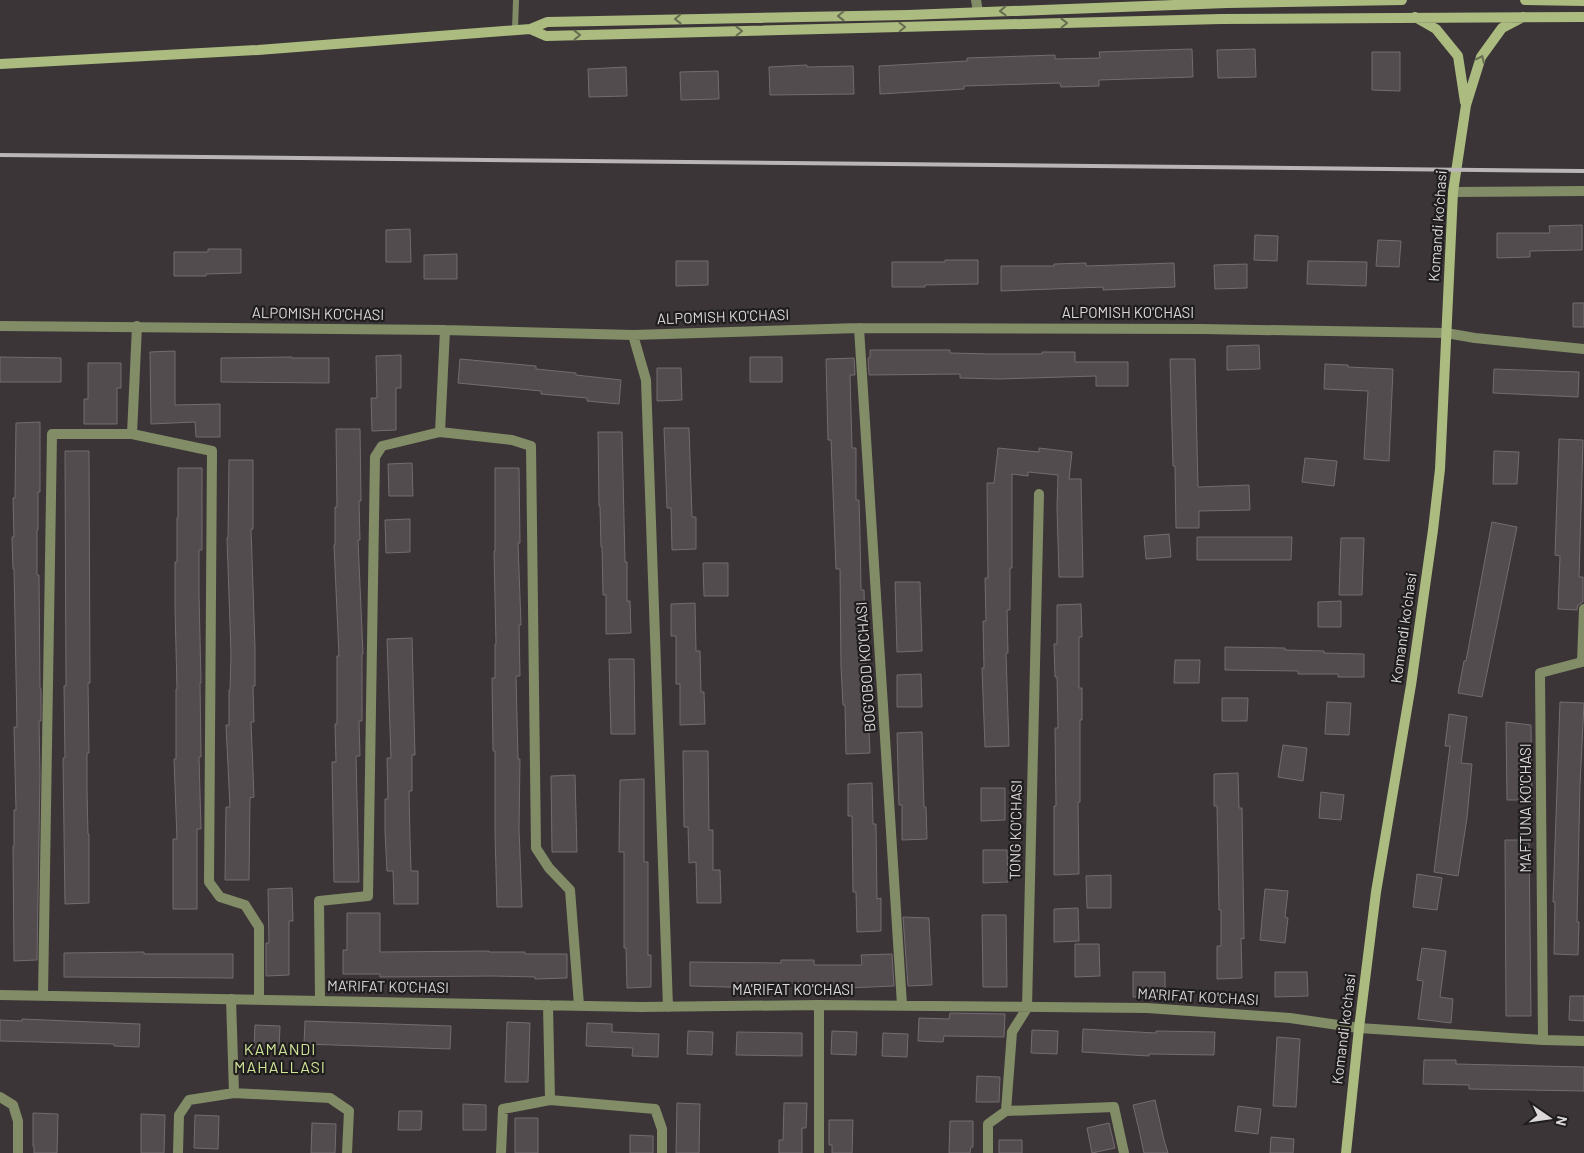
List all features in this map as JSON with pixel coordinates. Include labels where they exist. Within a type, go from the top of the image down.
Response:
[{"type":"main road","points":[[0,64],[258,50],[530,29],[547,22],[908,15],[1227,1],[1402,0]]},
{"type":"main road","points":[[1525,0],[1584,1]]},
{"type":"main road","name":"Komandi ko‘chasi","points":[[1415,17],[1436,29],[1458,56],[1466,106]]},
{"type":"main road","name":"Komandi ko‘chasi","points":[[1346,1153],[1376,892],[1410,685],[1440,469],[1453,192],[1466,106],[1481,57],[1502,28],[1523,17]]},
{"type":"main road","points":[[530,29],[546,36],[1221,18],[1584,17]]},
{"type":"street","points":[[976,0],[978,12]]},
{"type":"street","points":[[1453,192],[1584,191]]},
{"type":"street","name":"ALPOMISH KO'CHASI","points":[[0,326],[445,330],[633,335],[859,328],[1202,328],[1446,333],[1584,350]]},
{"type":"street","points":[[132,434],[137,326]]},
{"type":"street","name":"BOG'OBOD KO'CHASI","points":[[859,328],[902,1005]]},
{"type":"street","points":[[440,432],[445,330]]},
{"type":"street","points":[[633,335],[646,380],[668,1007]]},
{"type":"street","points":[[320,1001],[319,901],[368,896],[375,457],[382,446],[440,432],[512,440],[531,446],[536,848],[549,868],[570,890],[579,1005]]},
{"type":"street","points":[[43,996],[52,434],[132,434],[212,452],[209,882],[220,897],[246,905],[259,927],[259,999]]},
{"type":"street","name":"TONG KO'CHASI","points":[[1006,1111],[1012,1032],[1026,1008],[1039,494]]},
{"type":"street","name":"MAFTUNA KO'CHASI","points":[[1543,1040],[1540,673],[1582,662],[1584,609]]},
{"type":"street","name":"MA'RIFAT KO'CHASI","points":[[0,995],[668,1007],[902,1005],[1147,1008],[1290,1018],[1359,1028],[1543,1040],[1584,1040]]},
{"type":"street","points":[[230,999],[234,1094]]},
{"type":"street","points":[[548,1005],[550,1100]]},
{"type":"street","points":[[819,1005],[820,1153]]},
{"type":"street","points":[[178,1153],[179,1115],[189,1100],[234,1094],[330,1098],[349,1111],[348,1153]]},
{"type":"street","points":[[0,1097],[14,1105],[18,1121],[18,1153]]},
{"type":"street","points":[[501,1153],[503,1109],[550,1100],[655,1108],[662,1129],[662,1153]]},
{"type":"street","points":[[988,1153],[988,1124],[1006,1111],[1114,1107],[1124,1153]]},
{"type":"lane","points":[[515,30],[516,0]]},
{"type":"building","points":[[1192,49],[1193,77],[1099,80],[1099,86],[1061,87],[1060,83],[964,86],[964,89],[880,94],[879,66],[967,61],[967,58],[1055,55],[1055,59],[1100,58],[1099,52]]},
{"type":"building","points":[[1255,49],[1256,77],[1218,78],[1217,50]]},
{"type":"building","points":[[1372,52],[1400,52],[1400,91],[1372,90]]},
{"type":"building","points":[[807,65],[807,67],[853,66],[854,94],[770,95],[769,67]]},
{"type":"building","points":[[626,67],[627,96],[589,97],[588,69]]},
{"type":"building","points":[[718,71],[719,99],[681,100],[680,72]]},
{"type":"building","points":[[1582,225],[1582,250],[1530,251],[1530,257],[1497,258],[1497,233],[1550,233],[1549,226]]},
{"type":"building","points":[[410,229],[411,262],[386,262],[386,230]]},
{"type":"building","points":[[1255,235],[1278,236],[1277,261],[1254,260]]},
{"type":"building","points":[[1378,240],[1401,241],[1399,267],[1376,266]]},
{"type":"building","points":[[208,249],[241,249],[241,273],[174,276],[174,252],[208,252]]},
{"type":"building","points":[[457,254],[457,279],[424,279],[424,255]]},
{"type":"building","points":[[945,260],[978,260],[978,284],[892,287],[892,262],[945,262]]},
{"type":"building","points":[[676,261],[708,261],[708,285],[676,286]]},
{"type":"building","points":[[1308,261],[1367,262],[1366,286],[1307,284]]},
{"type":"building","points":[[1086,263],[1086,266],[1174,263],[1175,287],[1103,290],[1103,287],[1001,291],[1001,266],[1054,266],[1054,264]]},
{"type":"building","points":[[1247,264],[1247,288],[1215,289],[1214,265]]},
{"type":"building","points":[[1573,303],[1584,303],[1584,327],[1573,327]]},
{"type":"building","points":[[1259,345],[1260,369],[1227,370],[1227,346]]},
{"type":"building","points":[[870,350],[950,350],[950,353],[992,354],[1075,352],[1075,362],[1128,362],[1128,386],[1096,386],[1096,376],[999,379],[960,378],[960,374],[869,375],[868,358],[870,358]]},
{"type":"building","points":[[175,351],[175,405],[220,404],[220,437],[196,437],[195,422],[151,424],[150,352]]},
{"type":"building","points":[[401,355],[401,388],[396,388],[396,430],[372,431],[371,398],[377,398],[376,356]]},
{"type":"building","points":[[0,357],[61,358],[61,382],[0,382]]},
{"type":"building","points":[[750,357],[782,357],[782,382],[750,382]]},
{"type":"building","points":[[221,358],[329,358],[329,383],[221,382]]},
{"type":"building","points":[[854,358],[855,375],[850,375],[852,448],[856,448],[856,500],[859,500],[861,590],[864,590],[870,753],[846,754],[845,705],[843,705],[841,667],[840,569],[836,569],[831,440],[828,440],[826,359]]},
{"type":"building","points":[[460,359],[536,366],[536,369],[621,380],[619,404],[587,401],[587,398],[541,394],[541,391],[458,383]]},
{"type":"building","points":[[1170,359],[1195,359],[1198,487],[1249,485],[1250,510],[1199,511],[1199,528],[1176,528]]},
{"type":"building","points":[[88,363],[121,363],[121,388],[117,388],[117,424],[84,424],[84,399],[88,399]]},
{"type":"building","points":[[1325,364],[1393,369],[1389,461],[1364,459],[1368,391],[1324,389]]},
{"type":"building","points":[[657,368],[681,368],[682,400],[657,401]]},
{"type":"building","points":[[1494,369],[1579,372],[1578,397],[1493,393]]},
{"type":"building","points":[[40,422],[37,575],[39,575],[41,721],[39,721],[37,960],[14,961],[13,846],[14,810],[16,810],[14,727],[17,727],[12,537],[14,537],[13,498],[15,498],[16,423]]},
{"type":"building","points":[[664,428],[689,428],[692,517],[696,517],[696,549],[672,550],[671,508],[667,508]]},
{"type":"building","points":[[336,429],[360,429],[361,501],[359,501],[360,540],[358,540],[363,654],[362,721],[359,721],[360,756],[356,756],[359,882],[334,882],[332,762],[336,762],[335,724],[337,724],[337,656],[339,656],[334,545],[335,507],[337,507]]},
{"type":"building","points":[[598,432],[622,432],[625,562],[627,562],[627,601],[630,601],[631,633],[606,634],[606,595],[603,595],[599,506]]},
{"type":"building","points":[[1559,439],[1583,440],[1579,577],[1583,577],[1583,602],[1578,605],[1577,610],[1558,609],[1560,556],[1555,555]]},
{"type":"building","points":[[998,448],[1039,452],[1039,448],[1072,452],[1069,479],[1081,479],[1083,577],[1059,577],[1058,475],[1028,472],[1028,476],[1012,474],[1012,568],[1010,568],[1010,610],[1007,610],[1008,653],[1006,653],[1009,746],[985,747],[982,668],[984,668],[983,621],[986,621],[985,578],[988,578],[987,483],[994,483]]},
{"type":"building","points":[[65,451],[89,451],[90,683],[88,683],[89,753],[87,753],[89,903],[65,904],[63,758],[65,758],[64,686],[66,686]]},
{"type":"building","points":[[1494,451],[1519,452],[1517,484],[1493,484]]},
{"type":"building","points":[[1305,458],[1337,461],[1334,486],[1302,482]]},
{"type":"building","points":[[229,460],[253,460],[253,529],[251,529],[255,686],[253,686],[254,722],[251,722],[254,797],[250,798],[249,880],[225,880],[226,807],[230,807],[226,725],[229,725],[231,654],[227,538]]},
{"type":"building","points":[[412,463],[413,496],[389,496],[388,464]]},
{"type":"building","points":[[178,468],[202,468],[202,550],[199,550],[201,829],[197,829],[197,909],[173,909],[173,839],[177,839],[174,759],[176,759],[177,689],[175,562],[177,562]]},
{"type":"building","points":[[495,468],[519,468],[520,543],[518,543],[521,625],[519,625],[520,676],[516,676],[518,759],[520,759],[519,828],[522,907],[497,907],[492,678],[495,678],[496,644]]},
{"type":"building","points":[[410,519],[410,552],[386,553],[385,520]]},
{"type":"building","points":[[1492,522],[1517,527],[1482,697],[1458,693],[1464,661],[1466,661]]},
{"type":"building","points":[[1169,534],[1171,557],[1146,559],[1144,536]]},
{"type":"building","points":[[1197,537],[1292,537],[1291,560],[1197,560]]},
{"type":"building","points":[[1341,538],[1364,538],[1362,595],[1339,595]]},
{"type":"building","points":[[703,563],[728,563],[728,596],[704,596]]},
{"type":"building","points":[[895,582],[920,582],[922,651],[897,652]]},
{"type":"building","points":[[1341,601],[1341,627],[1318,627],[1318,602]]},
{"type":"building","points":[[695,603],[696,651],[700,651],[701,692],[704,692],[705,724],[680,725],[680,684],[676,684],[676,636],[671,636],[671,604]]},
{"type":"building","points":[[1081,604],[1082,637],[1079,637],[1079,688],[1082,688],[1082,720],[1080,720],[1080,802],[1078,802],[1079,874],[1054,875],[1054,806],[1056,806],[1055,728],[1058,728],[1054,644],[1057,644],[1057,605]]},
{"type":"building","points":[[412,638],[415,755],[412,755],[412,791],[409,791],[410,838],[411,871],[418,871],[418,904],[394,904],[393,871],[387,871],[385,831],[385,799],[388,799],[387,758],[391,758],[387,639]]},
{"type":"building","points":[[1225,647],[1285,648],[1285,650],[1324,651],[1324,653],[1364,654],[1364,677],[1338,677],[1338,674],[1298,674],[1298,671],[1225,670]]},
{"type":"building","points":[[609,659],[634,659],[635,734],[611,734]]},
{"type":"building","points":[[1175,660],[1200,660],[1199,683],[1174,683]]},
{"type":"building","points":[[921,674],[922,707],[897,707],[897,675]]},
{"type":"building","points":[[1222,698],[1248,698],[1247,721],[1222,721]]},
{"type":"building","points":[[1327,702],[1351,703],[1349,735],[1325,734]]},
{"type":"building","points":[[1560,702],[1584,703],[1580,785],[1578,955],[1554,954],[1555,902],[1553,902]]},
{"type":"building","points":[[1449,714],[1467,717],[1461,763],[1472,764],[1467,818],[1458,876],[1434,872],[1450,746],[1445,746]]},
{"type":"building","points":[[1506,722],[1531,725],[1532,800],[1507,800]]},
{"type":"building","points":[[922,732],[924,807],[926,807],[927,839],[902,840],[902,805],[899,805],[897,733]]},
{"type":"building","points":[[1283,745],[1307,748],[1303,781],[1278,777]]},
{"type":"building","points":[[683,751],[708,751],[709,830],[713,830],[713,870],[720,870],[721,903],[697,903],[696,862],[689,863],[688,827],[684,827]]},
{"type":"building","points":[[1238,773],[1239,808],[1242,808],[1244,939],[1241,938],[1242,978],[1217,979],[1217,946],[1221,946],[1221,910],[1219,910],[1217,806],[1214,806],[1214,774]]},
{"type":"building","points":[[575,775],[577,852],[552,852],[551,776]]},
{"type":"building","points":[[644,779],[644,862],[648,862],[648,955],[651,955],[651,987],[627,988],[626,948],[624,948],[624,852],[619,852],[620,780]]},
{"type":"building","points":[[872,783],[873,824],[876,824],[877,899],[881,898],[881,931],[857,932],[856,892],[853,892],[852,816],[848,816],[848,784]]},
{"type":"building","points":[[981,788],[1005,788],[1005,820],[981,821]]},
{"type":"building","points":[[1321,792],[1344,795],[1341,820],[1319,818]]},
{"type":"building","points":[[1505,840],[1529,840],[1531,1016],[1506,1016]]},
{"type":"building","points":[[983,850],[1007,850],[1008,882],[983,883]]},
{"type":"building","points":[[1417,874],[1442,878],[1437,910],[1413,907]]},
{"type":"building","points":[[1111,875],[1111,908],[1087,908],[1086,876]]},
{"type":"building","points":[[292,888],[293,921],[289,921],[289,975],[266,976],[266,943],[269,943],[268,889]]},
{"type":"building","points":[[1265,889],[1288,891],[1285,917],[1288,918],[1285,943],[1260,940]]},
{"type":"building","points":[[1078,908],[1079,941],[1054,942],[1054,909]]},
{"type":"building","points":[[347,913],[380,913],[380,952],[489,951],[525,952],[525,954],[567,954],[567,978],[535,979],[535,977],[493,976],[380,977],[380,974],[343,974],[343,950],[347,950]]},
{"type":"building","points":[[982,915],[1006,915],[1007,987],[983,987]]},
{"type":"building","points":[[903,917],[929,918],[932,985],[908,986]]},
{"type":"building","points":[[1075,944],[1099,944],[1100,976],[1075,977]]},
{"type":"building","points":[[1422,948],[1446,951],[1440,997],[1453,999],[1451,1023],[1418,1019],[1423,981],[1417,980]]},
{"type":"building","points":[[144,952],[144,954],[233,954],[233,978],[64,977],[64,953]]},
{"type":"building","points":[[892,954],[894,986],[824,989],[824,984],[760,984],[760,988],[690,986],[690,962],[781,963],[781,960],[814,960],[814,965],[862,965],[861,955]]},
{"type":"building","points":[[1133,972],[1165,972],[1165,997],[1133,997]]},
{"type":"building","points":[[1275,972],[1307,972],[1308,996],[1275,997]]},
{"type":"building","points":[[1570,996],[1584,996],[1584,1021],[1569,1020]]},
{"type":"building","points":[[950,1013],[1005,1014],[1004,1037],[944,1036],[943,1042],[918,1041],[919,1018],[949,1019]]},
{"type":"building","points":[[22,1019],[140,1024],[139,1047],[114,1046],[114,1044],[0,1041],[0,1020],[22,1021]]},
{"type":"building","points":[[305,1021],[451,1026],[450,1049],[304,1044]]},
{"type":"building","points":[[507,1022],[530,1023],[528,1082],[505,1082]]},
{"type":"building","points":[[587,1023],[612,1024],[612,1032],[659,1034],[658,1057],[632,1056],[633,1048],[586,1046]]},
{"type":"building","points":[[255,1025],[280,1026],[279,1049],[254,1048]]},
{"type":"building","points":[[1083,1029],[1156,1033],[1156,1031],[1215,1032],[1214,1055],[1149,1054],[1149,1056],[1082,1052]]},
{"type":"building","points":[[1032,1030],[1058,1031],[1057,1054],[1031,1053]]},
{"type":"building","points":[[688,1031],[713,1032],[712,1055],[687,1054]]},
{"type":"building","points":[[832,1031],[857,1032],[856,1055],[831,1054]]},
{"type":"building","points":[[737,1032],[802,1033],[802,1056],[736,1055]]},
{"type":"building","points":[[883,1033],[908,1034],[907,1057],[882,1056]]},
{"type":"building","points":[[1277,1037],[1300,1039],[1296,1107],[1273,1106]]},
{"type":"building","points":[[1424,1060],[1456,1060],[1456,1064],[1584,1067],[1584,1091],[1469,1089],[1469,1085],[1423,1084]]},
{"type":"building","points":[[977,1076],[1000,1077],[999,1102],[976,1102]]},
{"type":"building","points":[[1155,1100],[1168,1153],[1144,1153],[1133,1105]]},
{"type":"building","points":[[677,1103],[700,1104],[699,1153],[676,1153]]},
{"type":"building","points":[[784,1103],[807,1103],[806,1128],[802,1128],[802,1153],[779,1153],[779,1140],[783,1140]]},
{"type":"building","points":[[463,1104],[486,1105],[486,1130],[463,1130]]},
{"type":"building","points":[[1238,1106],[1261,1109],[1258,1134],[1235,1131]]},
{"type":"building","points":[[399,1111],[422,1111],[421,1130],[398,1130]]},
{"type":"building","points":[[33,1113],[58,1114],[57,1153],[34,1153]]},
{"type":"building","points":[[141,1114],[165,1115],[164,1153],[141,1153]]},
{"type":"building","points":[[195,1115],[219,1116],[218,1149],[194,1148]]},
{"type":"building","points":[[515,1118],[538,1118],[538,1153],[515,1153]]},
{"type":"building","points":[[829,1120],[853,1120],[852,1153],[832,1153],[832,1145],[829,1145]]},
{"type":"building","points":[[950,1121],[973,1121],[973,1147],[971,1147],[970,1153],[949,1153]]},
{"type":"building","points":[[312,1123],[336,1124],[335,1153],[311,1153]]},
{"type":"building","points":[[1109,1123],[1115,1148],[1092,1153],[1087,1128]]},
{"type":"building","points":[[630,1135],[653,1136],[653,1153],[630,1153]]},
{"type":"building","points":[[1271,1137],[1294,1139],[1293,1153],[1270,1153]]},
{"type":"building","points":[[999,1140],[1022,1140],[1022,1153],[999,1153]]},
{"type":"railway","points":[[0,155],[1584,171]]},
{"type":"district","name":"KAMANDI MAHALLASI","points":[[280,1058]]}]
